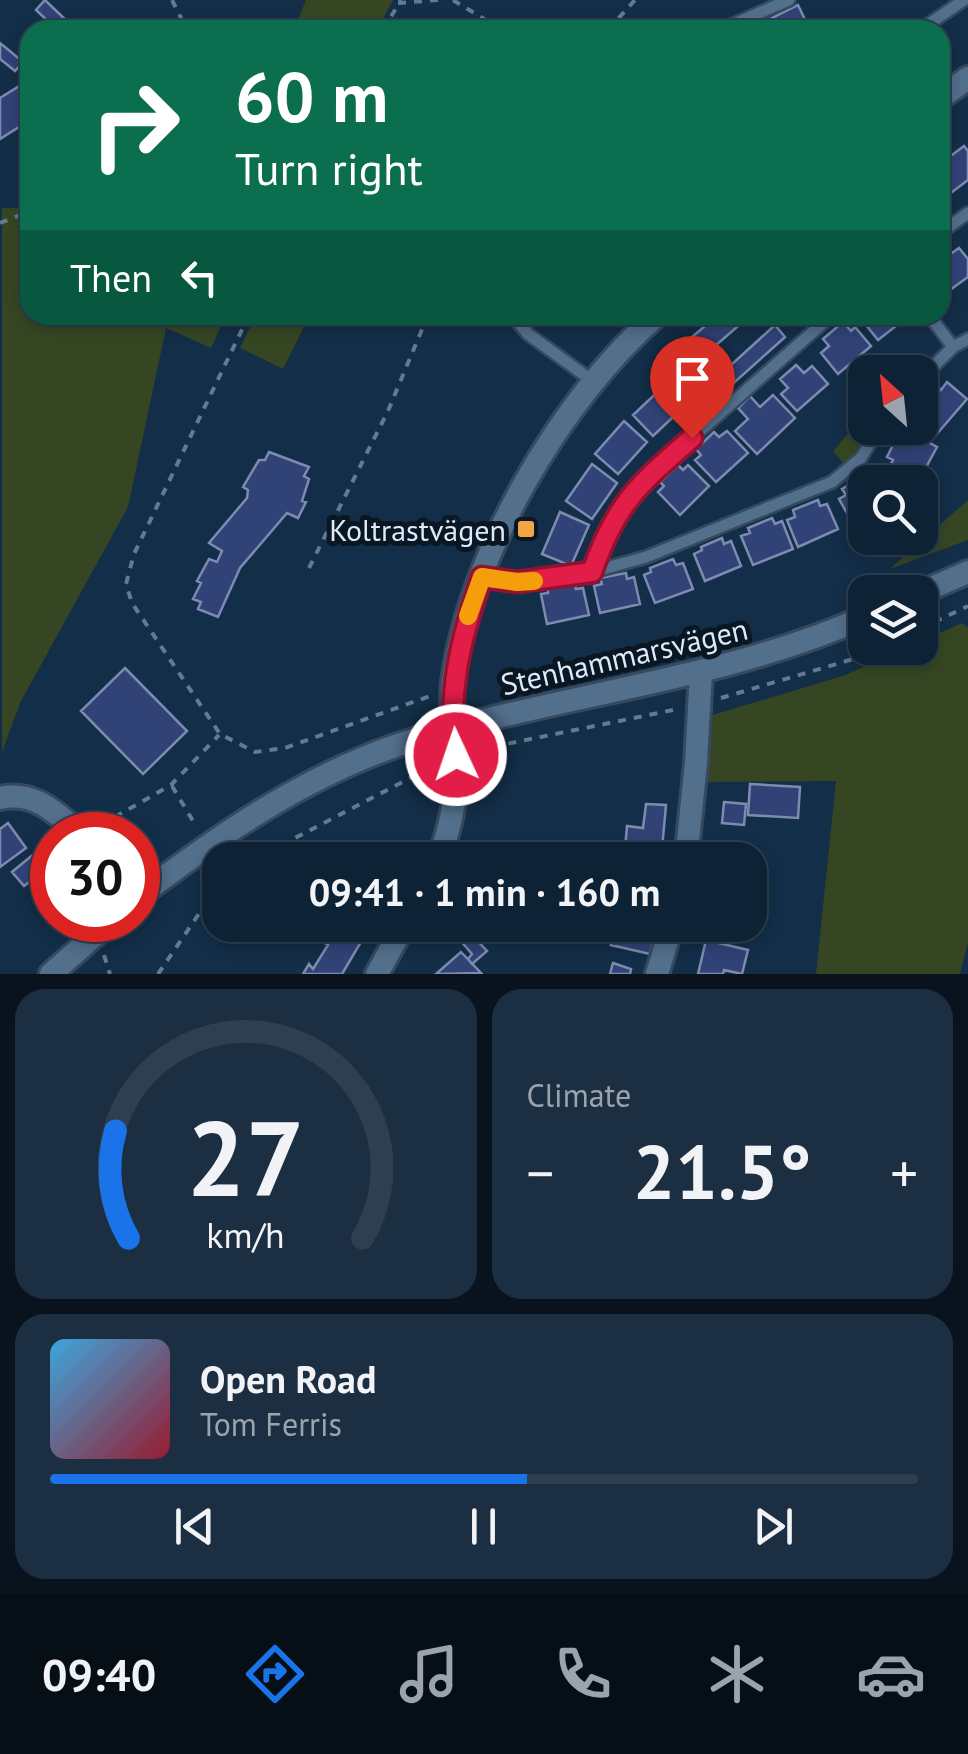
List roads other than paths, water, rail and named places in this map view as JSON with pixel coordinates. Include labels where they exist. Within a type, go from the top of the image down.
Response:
[{"type":"street","points":[[446,842],[456,798],[453,688],[464,630],[482,577],[509,515],[550,443],[594,382],[648,325]]},
{"type":"street","points":[[938,585],[968,572]]},
{"type":"street","name":"Stenhammarsvägen","points":[[160,880],[208,844],[288,795],[394,747],[452,728],[701,673],[848,623]]},
{"type":"street","points":[[688,842],[701,673]]},
{"type":"street","points":[[0,798],[18,794],[57,812]]},
{"type":"street","points":[[51,974],[87,942]]},
{"type":"street","points":[[376,974],[394,942]]},
{"type":"street","points":[[657,974],[667,942]]},
{"type":"lane","points":[[743,20],[790,0]]},
{"type":"lane","points":[[935,20],[964,0]]},
{"type":"lane","points":[[520,325],[594,382]]},
{"type":"lane","points":[[592,572],[606,530],[635,488],[821,325]]},
{"type":"lane","points":[[936,325],[953,347]]},
{"type":"lane","points":[[938,362],[968,339]]},
{"type":"lane","points":[[482,577],[517,582],[592,572],[646,557],[832,482],[861,458],[869,445]]},
{"type":"place","name":"Koltrastvägen","points":[[526,529]]}]
